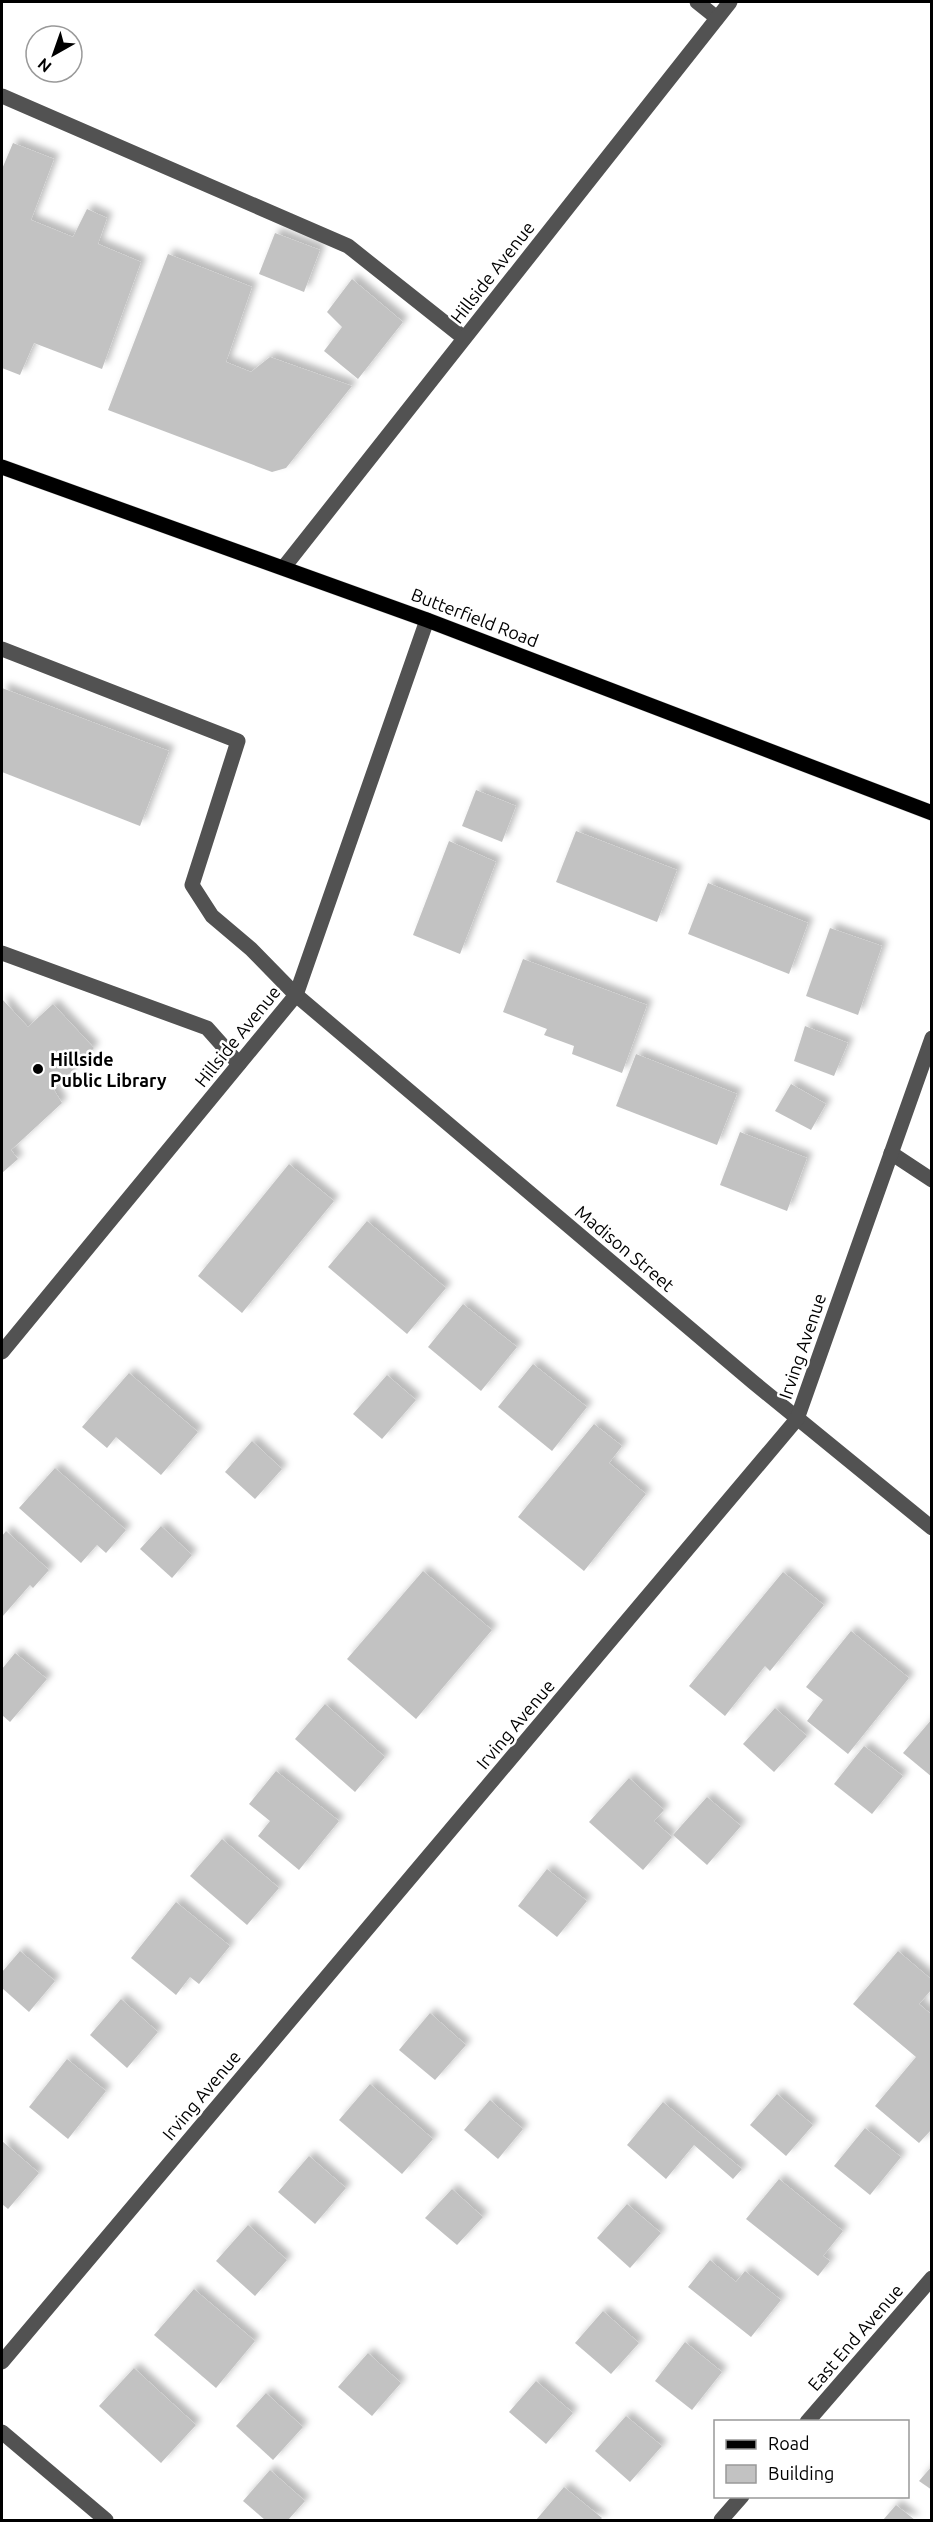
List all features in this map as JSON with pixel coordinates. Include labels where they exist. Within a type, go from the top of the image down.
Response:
[{"type":"main road","name":"Butterfield Road","points":[[2,467],[427,620],[932,813]]},
{"type":"street","points":[[697,2],[717,18]]},
{"type":"street","name":"Hillside Avenue","points":[[284,567],[730,2]]},
{"type":"street","points":[[2,96],[348,246],[464,338]]},
{"type":"street","name":"Hillside Avenue","points":[[2,1352],[296,995],[427,620]]},
{"type":"street","name":"Madison Street","points":[[2,649],[238,741],[192,885],[212,916],[251,949],[296,995],[797,1419],[932,1528]]},
{"type":"street","points":[[2,953],[207,1028],[239,1064]]},
{"type":"street","name":"Irving Avenue","points":[[2,2362],[797,1419],[932,1038]]},
{"type":"street","points":[[891,1153],[932,1180]]},
{"type":"street","name":"East End Avenue","points":[[808,2420],[932,2278]]},
{"type":"street","points":[[2,2432],[106,2520]]},
{"type":"street","points":[[721,2520],[740,2498]]},
{"type":"building","points":[[13,143],[54,159],[31,220],[73,237],[87,209],[107,218],[98,244],[141,262],[102,369],[34,343],[20,375],[2,368],[2,169]]},
{"type":"building","points":[[275,233],[320,250],[304,292],[259,274]]},
{"type":"building","points":[[168,254],[252,287],[226,362],[251,372],[270,357],[352,386],[286,468],[272,472],[108,410]]},
{"type":"building","points":[[352,279],[403,322],[358,379],[324,351],[342,327],[327,312]]},
{"type":"building","points":[[2,688],[169,751],[140,826],[2,772]]},
{"type":"building","points":[[476,790],[516,806],[502,842],[462,826]]},
{"type":"building","points":[[576,831],[677,870],[657,922],[556,882]]},
{"type":"building","points":[[449,841],[496,862],[460,954],[413,935]]},
{"type":"building","points":[[708,883],[808,923],[789,974],[688,934]]},
{"type":"building","points":[[830,928],[882,946],[858,1015],[806,996]]},
{"type":"building","points":[[523,959],[647,1005],[622,1073],[572,1054],[574,1046],[544,1035],[547,1029],[503,1012]]},
{"type":"building","name":"Hillside Public Library","points":[[2,999],[28,1027],[53,1004],[94,1048],[54,1090],[62,1103],[11,1150],[18,1159],[2,1173]]},
{"type":"building","points":[[805,1026],[848,1043],[834,1076],[794,1061]]},
{"type":"building","points":[[636,1054],[737,1094],[717,1145],[616,1106]]},
{"type":"building","points":[[791,1084],[826,1104],[811,1130],[775,1111]]},
{"type":"building","points":[[740,1132],[807,1158],[787,1211],[720,1185]]},
{"type":"building","points":[[289,1164],[334,1201],[242,1313],[198,1276]]},
{"type":"building","points":[[367,1221],[446,1288],[407,1334],[328,1267]]},
{"type":"building","points":[[463,1304],[517,1347],[481,1391],[428,1347]]},
{"type":"building","points":[[533,1364],[587,1407],[552,1451],[498,1407]]},
{"type":"building","points":[[129,1373],[198,1432],[161,1475],[116,1437],[107,1448],[82,1427]]},
{"type":"building","points":[[387,1375],[416,1400],[382,1439],[353,1414]]},
{"type":"building","points":[[594,1424],[622,1446],[609,1463],[646,1494],[584,1571],[518,1517]]},
{"type":"building","points":[[252,1441],[282,1469],[255,1499],[225,1472]]},
{"type":"building","points":[[55,1468],[126,1530],[106,1553],[97,1545],[81,1563],[19,1508]]},
{"type":"building","points":[[161,1526],[192,1555],[172,1578],[140,1549]]},
{"type":"building","points":[[6,1531],[49,1570],[33,1588],[30,1585],[2,1617],[2,1536]]},
{"type":"building","points":[[423,1571],[492,1630],[416,1719],[347,1659]]},
{"type":"building","points":[[783,1572],[824,1605],[770,1671],[765,1666],[725,1716],[689,1686]]},
{"type":"building","points":[[851,1631],[909,1678],[848,1754],[807,1721],[823,1700],[806,1687]]},
{"type":"building","points":[[15,1653],[47,1679],[10,1722],[2,1715],[2,1669]]},
{"type":"building","points":[[325,1704],[385,1757],[355,1792],[295,1739]]},
{"type":"building","points":[[775,1708],[807,1736],[774,1772],[743,1744]]},
{"type":"building","points":[[932,1719],[932,1777],[903,1753]]},
{"type":"building","points":[[864,1746],[903,1776],[872,1814],[834,1784]]},
{"type":"building","points":[[276,1771],[339,1821],[299,1870],[258,1836],[270,1821],[249,1804]]},
{"type":"building","points":[[629,1778],[664,1810],[654,1821],[672,1837],[643,1870],[589,1822]]},
{"type":"building","points":[[707,1797],[741,1826],[707,1865],[673,1835]]},
{"type":"building","points":[[222,1839],[279,1888],[247,1925],[190,1876]]},
{"type":"building","points":[[547,1869],[587,1901],[557,1937],[518,1906]]},
{"type":"building","points":[[176,1902],[230,1946],[199,1984],[190,1977],[176,1995],[131,1958]]},
{"type":"building","points":[[20,1951],[55,1981],[29,2012],[2,1988],[2,1972]]},
{"type":"building","points":[[898,1951],[932,1980],[932,1989],[919,2004],[932,2015],[932,2129],[919,2143],[875,2106],[916,2057],[853,2004]]},
{"type":"building","points":[[121,1999],[158,2032],[127,2068],[90,2035]]},
{"type":"building","points":[[430,2013],[466,2045],[435,2080],[399,2050]]},
{"type":"building","points":[[67,2059],[106,2091],[68,2139],[29,2107]]},
{"type":"building","points":[[370,2084],[433,2139],[402,2174],[339,2120]]},
{"type":"building","points":[[777,2094],[813,2125],[786,2156],[750,2125]]},
{"type":"building","points":[[490,2100],[523,2129],[498,2159],[464,2130]]},
{"type":"building","points":[[663,2102],[742,2169],[733,2179],[694,2145],[666,2179],[627,2145]]},
{"type":"building","points":[[865,2128],[901,2157],[870,2195],[834,2166]]},
{"type":"building","points":[[2,2141],[39,2173],[8,2209],[2,2204]]},
{"type":"building","points":[[309,2156],[346,2188],[315,2224],[278,2192]]},
{"type":"building","points":[[779,2179],[843,2231],[823,2256],[830,2261],[818,2276],[746,2219]]},
{"type":"building","points":[[452,2189],[483,2217],[457,2245],[425,2218]]},
{"type":"building","points":[[627,2204],[661,2233],[630,2268],[597,2238]]},
{"type":"building","points":[[248,2225],[287,2260],[255,2296],[216,2261]]},
{"type":"building","points":[[710,2260],[736,2282],[745,2271],[781,2300],[751,2337],[688,2287]]},
{"type":"building","points":[[194,2289],[255,2341],[216,2388],[154,2335]]},
{"type":"building","points":[[603,2311],[639,2343],[611,2374],[575,2343]]},
{"type":"building","points":[[685,2342],[722,2372],[692,2410],[655,2381]]},
{"type":"building","points":[[368,2353],[401,2383],[372,2416],[338,2387]]},
{"type":"building","points":[[134,2368],[196,2425],[161,2463],[99,2406]]},
{"type":"building","points":[[536,2381],[573,2413],[546,2444],[509,2412]]},
{"type":"building","points":[[266,2393],[303,2427],[273,2460],[236,2426]]},
{"type":"building","points":[[626,2416],[662,2446],[630,2482],[595,2451]]},
{"type":"building","points":[[932,2466],[932,2490],[919,2481]]},
{"type":"building","points":[[270,2470],[305,2501],[288,2520],[265,2520],[243,2501]]},
{"type":"building","points":[[564,2487],[602,2518],[600,2520],[536,2520]]},
{"type":"building","points":[[896,2505],[915,2520],[883,2520]]},
{"type":"place","name":"Hillside Public Library","points":[[38,1069]]}]
